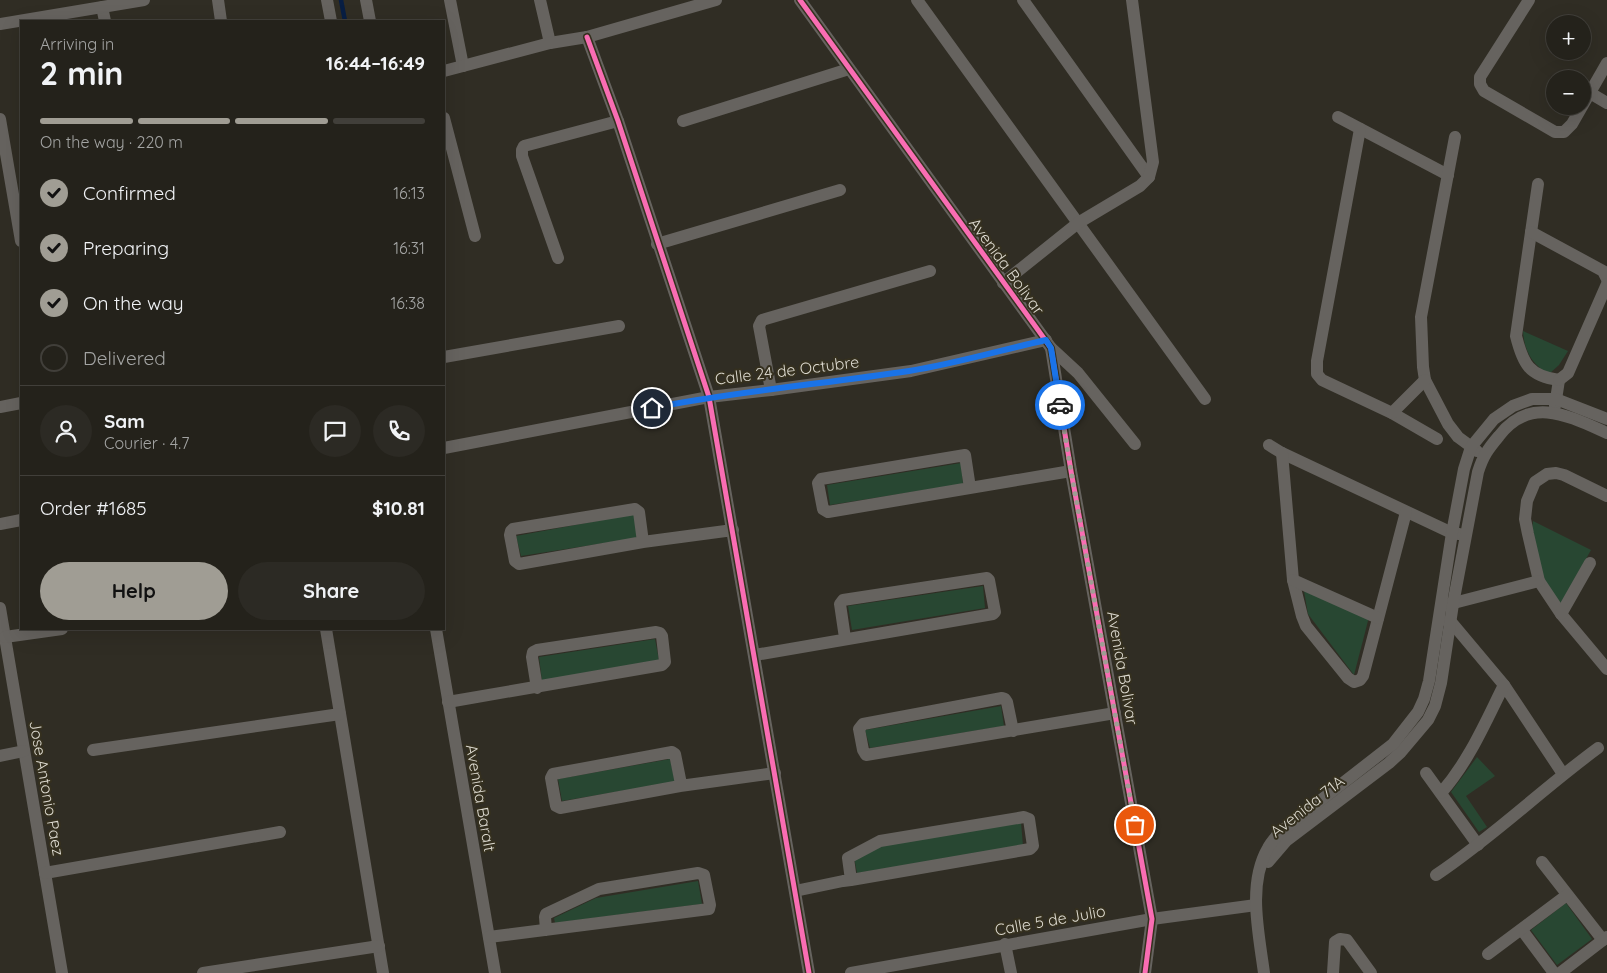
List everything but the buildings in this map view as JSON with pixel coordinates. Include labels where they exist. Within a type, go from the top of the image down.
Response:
[{"type":"street","points":[[24,20],[144,0]]},
{"type":"street","points":[[218,0],[221,20]]},
{"type":"street","points":[[327,0],[331,20]]},
{"type":"street","points":[[366,0],[370,20]]},
{"type":"street","points":[[450,0],[463,66]]},
{"type":"street","points":[[540,0],[550,43]]},
{"type":"street","points":[[445,71],[550,43],[588,36],[677,5],[716,0]]},
{"type":"street","name":"Avenida Bolivar","points":[[800,0],[1049,344],[1152,919],[1145,973]]},
{"type":"street","points":[[916,0],[1205,399]]},
{"type":"street","points":[[1023,0],[1149,177]]},
{"type":"street","points":[[1003,283],[1078,224],[1140,186],[1149,177],[1153,162],[1132,0]]},
{"type":"street","points":[[1529,0],[1480,76],[1480,84],[1484,92],[1555,132],[1564,132],[1577,115]]},
{"type":"street","points":[[102,7],[105,20]]},
{"type":"street","points":[[0,24],[20,21]]},
{"type":"street","points":[[588,36],[709,397],[809,973]]},
{"type":"street","points":[[1591,91],[1607,63]]},
{"type":"street","points":[[683,121],[849,69]]},
{"type":"street","points":[[1591,94],[1607,103]]},
{"type":"street","points":[[1338,117],[1448,175]]},
{"type":"street","points":[[0,119],[5,176],[20,237]]},
{"type":"street","points":[[558,258],[522,156],[522,150],[524,146],[618,121]]},
{"type":"street","points":[[445,122],[475,236]]},
{"type":"street","points":[[1360,129],[1316,368],[1317,374],[1322,380],[1392,413],[1437,439]]},
{"type":"street","points":[[1455,137],[1421,317],[1422,367],[1425,380],[1448,424],[1458,437],[1483,456]]},
{"type":"street","points":[[1538,184],[1516,336],[1521,356],[1531,371],[1544,378],[1558,380],[1568,373],[1607,284]]},
{"type":"street","points":[[657,244],[840,190]]},
{"type":"street","points":[[1531,232],[1603,271],[1607,280]]},
{"type":"street","points":[[771,390],[759,326],[762,320],[930,270]]},
{"type":"street","points":[[445,357],[619,326]]},
{"type":"street","points":[[1049,344],[1078,373],[1135,444]]},
{"type":"street","name":"Calle 24 de Octubre","points":[[445,448],[709,397],[911,371],[1049,344]]},
{"type":"street","points":[[1392,413],[1425,380]]},
{"type":"street","points":[[1554,413],[1558,380]]},
{"type":"street","points":[[1533,405],[1556,399],[1607,419]]},
{"type":"street","points":[[0,407],[20,403]]},
{"type":"street","points":[[1533,405],[1571,417],[1607,433]]},
{"type":"street","name":"Avenida 71A","points":[[1258,876],[1286,841],[1389,763],[1428,720],[1435,706],[1441,683],[1452,622],[1444,610],[1452,533],[1464,469],[1471,447],[1494,419],[1513,406],[1533,405]]},
{"type":"street","name":"Avenida 71A","points":[[1258,876],[1268,848],[1280,832],[1393,744],[1418,712],[1429,681],[1444,610],[1466,535],[1478,472],[1483,456],[1504,428],[1521,418],[1533,405]]},
{"type":"street","points":[[1269,445],[1406,512],[1452,533],[1466,535]]},
{"type":"street","points":[[1282,453],[1293,580],[1302,616],[1306,626],[1348,678],[1354,682],[1364,676],[1406,512]]},
{"type":"street","points":[[970,488],[967,457],[963,454],[821,479],[818,483],[823,509],[828,512],[1071,471]]},
{"type":"street","points":[[1607,496],[1564,475],[1548,474],[1535,482],[1527,501],[1525,519],[1539,581],[1561,614],[1607,669]]},
{"type":"street","points":[[643,542],[638,512],[635,509],[513,529],[510,535],[515,560],[519,564],[643,542],[733,530]]},
{"type":"street","points":[[0,524],[20,520]]},
{"type":"street","points":[[1561,614],[1590,562]]},
{"type":"street","points":[[755,655],[993,614],[995,612],[989,580],[987,578],[843,600],[840,604],[845,638]]},
{"type":"street","points":[[1293,580],[1378,618]]},
{"type":"street","points":[[1539,581],[1444,610],[1504,685],[1563,774]]},
{"type":"street","name":"Jose Antonio Paez","points":[[0,608],[62,973]]},
{"type":"street","points":[[5,637],[55,630]]},
{"type":"street","points":[[326,630],[384,973]]},
{"type":"street","name":"Avenida Baralt","points":[[436,630],[495,973]]},
{"type":"street","points":[[448,702],[537,688],[662,665],[665,662],[662,636],[656,632],[537,650],[533,652],[532,657],[537,688]]},
{"type":"street","points":[[1441,793],[1459,771],[1474,746],[1504,685]]},
{"type":"street","points":[[1013,731],[1007,702],[1002,698],[863,724],[859,729],[863,750],[866,755],[1013,731],[1115,713]]},
{"type":"street","points":[[93,750],[340,714]]},
{"type":"street","points":[[1436,875],[1478,845],[1563,774],[1598,748]]},
{"type":"street","points":[[0,756],[24,751]]},
{"type":"street","points":[[680,786],[676,754],[672,752],[553,774],[550,778],[556,806],[560,808],[680,786],[775,773]]},
{"type":"street","points":[[1426,773],[1478,845]]},
{"type":"street","points":[[795,891],[1030,850],[1033,846],[1028,819],[1024,817],[880,841],[848,858],[851,880]]},
{"type":"street","points":[[45,872],[280,832]]},
{"type":"street","points":[[1542,862],[1567,895],[1605,939],[1560,973]]},
{"type":"street","points":[[489,937],[546,930],[709,909],[710,905],[704,875],[698,873],[599,889],[546,914],[546,930]]},
{"type":"street","points":[[1258,876],[1255,891],[1264,973]]},
{"type":"street","points":[[1488,954],[1567,895]]},
{"type":"street","name":"Calle 5 de Julio","points":[[851,973],[1152,919],[1256,905]]},
{"type":"street","points":[[1522,930],[1554,973]]},
{"type":"street","points":[[1333,973],[1333,950],[1335,942],[1340,939],[1347,940],[1371,973]]},
{"type":"street","points":[[1005,944],[1011,973]]},
{"type":"street","points":[[203,973],[379,946]]},
{"type":"green space","points":[[1523,331],[1568,351],[1559,365],[1549,374],[1538,366],[1530,356],[1525,344]]},
{"type":"green space","points":[[961,463],[963,484],[830,505],[827,485]]},
{"type":"green space","points":[[634,514],[637,538],[521,556],[516,536]]},
{"type":"green space","points":[[1533,521],[1591,550],[1560,605],[1546,589],[1531,536]]},
{"type":"green space","points":[[983,586],[985,608],[852,630],[848,606]]},
{"type":"green space","points":[[1304,591],[1369,617],[1354,675],[1308,614]]},
{"type":"green space","points":[[655,639],[659,660],[542,681],[539,657]]},
{"type":"green space","points":[[1001,706],[1004,726],[870,748],[865,730]]},
{"type":"green space","points":[[1477,757],[1495,776],[1466,796],[1487,827],[1479,832],[1451,792]]},
{"type":"green space","points":[[670,759],[675,782],[562,801],[558,779]]},
{"type":"green space","points":[[1021,822],[1023,846],[857,873],[854,857],[876,845]]},
{"type":"green space","points":[[698,881],[702,904],[555,923],[554,918],[596,898]]},
{"type":"green space","points":[[1566,903],[1592,939],[1557,965],[1531,930]]},
{"type":"waterway","points":[[341,0],[345,20]]},
{"type":"cycle path","points":[[800,0],[1051,348],[1071,471],[1152,919],[1145,973]]},
{"type":"cycle path","points":[[587,37],[618,121],[709,397],[809,973]]},
{"type":"way so far","points":[[1060,405],[1135,825]]},
{"type":"route","points":[[652,408],[709,397],[911,371],[1046,340],[1051,348],[1060,405]]}]
